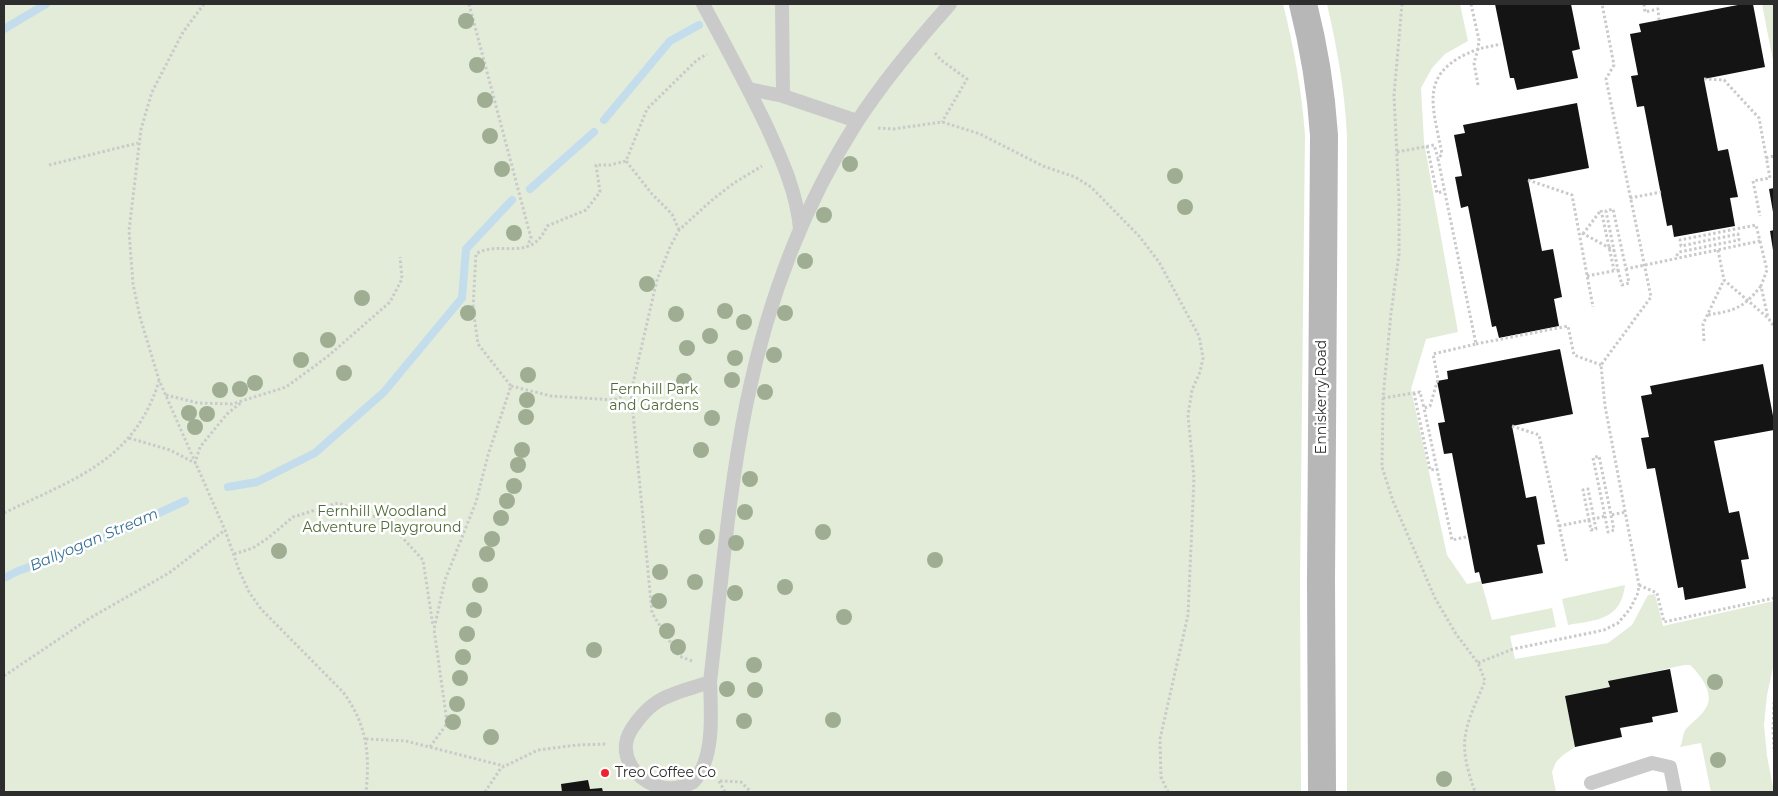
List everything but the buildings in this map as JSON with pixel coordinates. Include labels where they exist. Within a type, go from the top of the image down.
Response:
[{"type":"main road","name":"Enniskerry Road","points":[[1303,4],[1322,98],[1324,135],[1321,571],[1322,792]]},
{"type":"lane","points":[[704,4],[749,89],[781,157],[799,213],[800,230]]},
{"type":"lane","points":[[782,4],[783,96]]},
{"type":"lane","points":[[710,682],[658,701],[643,714],[633,728],[625,743],[628,760],[638,775],[654,786],[673,789],[692,783],[701,770],[708,753],[712,713],[710,682],[733,484],[747,401],[769,316],[800,230],[822,184],[857,121],[907,54],[950,4]]},
{"type":"lane","points":[[749,89],[783,96],[857,121]]},
{"type":"lane","points":[[1591,783],[1652,764],[1670,767],[1676,792]]},
{"type":"path","points":[[204,4],[183,32],[152,92],[138,143],[129,232],[133,284],[140,317],[159,380],[249,592],[261,609],[343,692],[354,707],[366,739],[368,762],[366,792]]},
{"type":"path","points":[[469,4],[531,238],[526,248]]},
{"type":"path","points":[[1402,4],[1394,95],[1399,254],[1383,398],[1382,467],[1393,501],[1434,598],[1456,634],[1478,663],[1484,681],[1471,714],[1465,736],[1465,759],[1475,792]]},
{"type":"path","points":[[1471,4],[1479,40],[1474,63],[1478,85]]},
{"type":"path","points":[[1478,663],[1513,648],[1604,630],[1618,623],[1630,609],[1638,593],[1639,585],[1626,512],[1604,406],[1602,364],[1651,297],[1606,79],[1614,65],[1602,4]]},
{"type":"path","points":[[1644,4],[1645,12],[1658,10],[1659,20]]},
{"type":"path","points":[[922,36],[940,60],[968,79],[942,122]]},
{"type":"path","points":[[626,161],[647,109],[697,60],[724,43]]},
{"type":"path","points":[[1438,159],[1442,154],[1432,104],[1433,88],[1438,76],[1446,65],[1465,54],[1501,44]]},
{"type":"path","points":[[1704,79],[1724,80],[1759,118],[1770,178],[1753,181],[1760,216]]},
{"type":"path","points":[[857,121],[878,128],[893,129],[942,122],[980,134],[1043,166],[1075,177],[1091,187],[1139,236],[1159,262],[1200,336],[1203,358],[1200,372],[1192,390],[1188,415],[1194,478],[1188,614],[1160,739],[1161,777],[1168,792]]},
{"type":"path","points":[[48,164],[138,143]]},
{"type":"path","points":[[1397,152],[1434,145],[1476,344]]},
{"type":"path","points":[[1427,146],[1437,193],[1444,191]]},
{"type":"path","points":[[1766,158],[1774,156]]},
{"type":"path","points":[[712,668],[679,656],[652,613],[631,392],[657,280],[679,230],[734,183],[781,157]]},
{"type":"path","points":[[626,161],[610,165],[596,164],[600,192],[586,210],[547,226],[543,236],[526,248],[484,249],[476,254],[473,308],[478,344],[511,386],[551,396],[614,400],[631,392]]},
{"type":"path","points":[[626,161],[652,194],[672,214],[679,230]]},
{"type":"path","points":[[1528,180],[1572,195],[1581,233],[1593,307]]},
{"type":"path","points":[[1630,198],[1661,192]]},
{"type":"path","points":[[1581,233],[1601,210],[1616,270],[1622,285],[1629,283],[1613,209],[1606,211],[1615,251],[1616,270]]},
{"type":"path","points":[[1675,258],[1679,252],[1739,240],[1738,234],[1681,246],[1680,240],[1756,225],[1767,270],[1761,286],[1749,301],[1737,310],[1707,316]]},
{"type":"path","points":[[1581,233],[1615,251]]},
{"type":"path","points":[[1626,269],[1760,241]]},
{"type":"path","points":[[1704,340],[1703,324],[1724,280],[1718,250]]},
{"type":"path","points":[[165,395],[198,404],[232,404],[286,387],[327,357],[390,302],[402,279],[400,257]]},
{"type":"path","points":[[1587,276],[1616,270]]},
{"type":"path","points":[[1724,280],[1768,318],[1774,326]]},
{"type":"path","points":[[1761,286],[1768,318]]},
{"type":"path","points":[[1424,408],[1430,406],[1438,379],[1433,354],[1568,326],[1574,355],[1602,364]]},
{"type":"path","points":[[4,513],[88,472],[108,457],[129,438],[149,407],[159,380]]},
{"type":"path","points":[[434,629],[445,580],[476,502],[488,455],[511,386]]},
{"type":"path","points":[[1383,398],[1420,392],[1452,540],[1466,537]]},
{"type":"path","points":[[1414,393],[1430,470],[1437,468]]},
{"type":"path","points":[[195,463],[200,447],[227,414],[242,402]]},
{"type":"path","points":[[1512,426],[1539,435],[1566,562]]},
{"type":"path","points":[[129,438],[170,450],[195,463]]},
{"type":"path","points":[[1599,456],[1614,530],[1608,532],[1605,516],[1593,458],[1599,456]]},
{"type":"path","points":[[1588,489],[1596,529],[1591,530],[1589,520],[1583,490],[1588,489]]},
{"type":"path","points":[[234,554],[253,548],[293,517],[338,503],[387,521],[423,560],[446,715],[446,725],[430,747]]},
{"type":"path","points":[[1611,515],[1626,512]]},
{"type":"path","points":[[1594,519],[1605,516]]},
{"type":"path","points":[[1559,526],[1589,520]]},
{"type":"path","points":[[4,676],[90,618],[168,573],[224,530]]},
{"type":"path","points":[[1639,585],[1657,593],[1664,622],[1774,598]]},
{"type":"path","points":[[1774,702],[1774,749]]},
{"type":"path","points":[[366,739],[406,741],[504,766]]},
{"type":"path","points":[[485,792],[500,768],[538,750],[577,745],[625,743]]},
{"type":"path","points":[[720,781],[741,782],[751,792]]},
{"type":"green space","name":"Fernhill Park and Gardens","points":[[4,4],[1283,4],[1297,70],[1305,136],[1300,579],[1301,792],[4,792]]},
{"type":"green space","points":[[1327,4],[1460,4],[1468,41],[1445,54],[1432,68],[1421,88],[1424,142],[1458,332],[1426,339],[1411,389],[1447,555],[1467,584],[1481,581],[1492,620],[1552,608],[1556,627],[1510,636],[1515,659],[1608,643],[1632,625],[1648,595],[1655,594],[1663,626],[1774,601],[1774,663],[1767,695],[1764,725],[1767,756],[1774,792],[1711,792],[1701,743],[1680,747],[1685,731],[1703,713],[1709,701],[1705,684],[1698,673],[1690,665],[1684,665],[1629,677],[1580,744],[1556,762],[1552,772],[1556,792],[1347,792],[1347,136],[1340,70]]},
{"type":"green space","points":[[1762,4],[1774,4],[1774,66]]},
{"type":"green space","points":[[1625,585],[1623,597],[1613,612],[1589,622],[1568,625],[1562,599]]},
{"type":"waterway","points":[[4,29],[46,4]]},
{"type":"waterway","name":"Ballyogan Stream","points":[[604,120],[670,41],[699,25]]},
{"type":"waterway","name":"Ballyogan Stream","points":[[530,189],[594,132]]},
{"type":"waterway","name":"Ballyogan Stream","points":[[228,487],[257,482],[315,453],[384,392],[462,298],[466,249],[512,200]]},
{"type":"waterway","name":"Ballyogan Stream","points":[[4,578],[18,571],[85,547],[185,501]]},
{"type":"place","name":"Treo Coffee Co","points":[[605,773]]},
{"type":"park label","name":"Fernhill Woodland Adventure Playground","points":[[382,520]]}]
